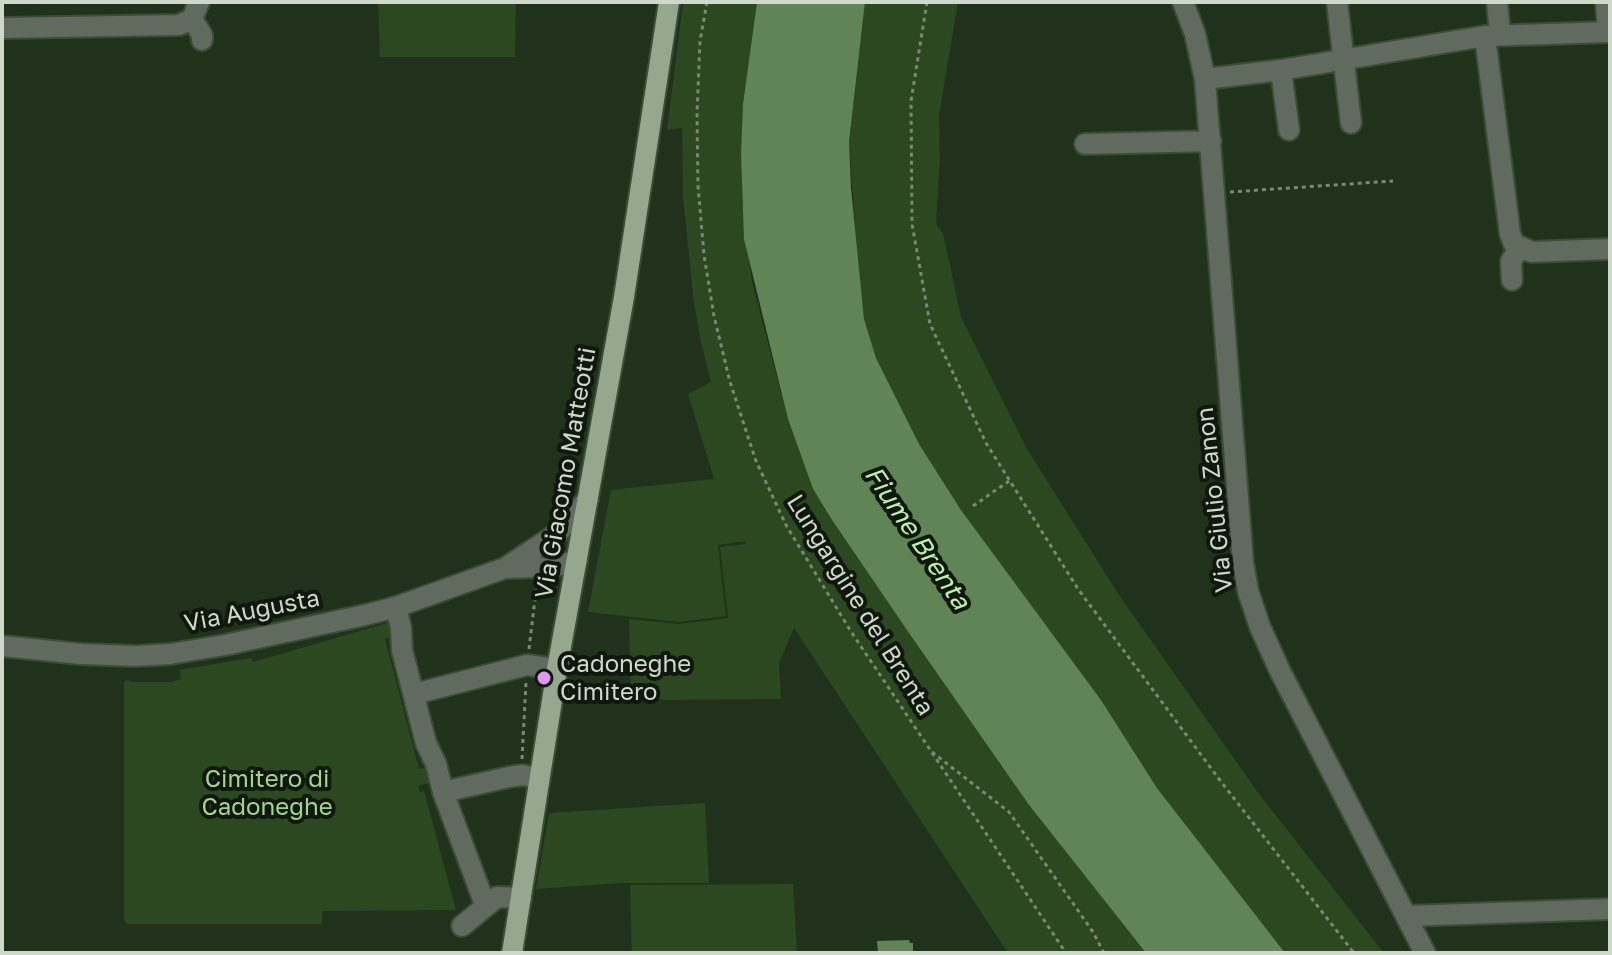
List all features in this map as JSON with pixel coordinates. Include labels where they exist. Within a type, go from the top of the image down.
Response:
[{"type":"main road","name":"Via Giacomo Matteotti","points":[[512,953],[521,898],[531,777],[557,669],[624,297],[669,2]]},
{"type":"street","name":"Via Giulio Zanon","points":[[1183,2],[1201,56],[1205,79],[1243,562],[1248,591],[1280,671],[1425,953]]},
{"type":"street","points":[[1337,2],[1351,123]]},
{"type":"street","points":[[1497,2],[1492,35],[1510,234],[1514,244],[1532,252],[1610,249]]},
{"type":"street","points":[[1205,79],[1281,70],[1492,35],[1609,32],[1606,2]]},
{"type":"street","points":[[2,28],[179,25],[195,10],[202,40]]},
{"type":"street","points":[[1281,70],[1289,130]]},
{"type":"street","points":[[1085,144],[1211,141]]},
{"type":"street","points":[[1512,280],[1511,261],[1519,248]]},
{"type":"street","name":"Via Augusta","points":[[2,646],[81,654],[170,654],[256,639],[396,607],[505,568],[544,545],[588,499]]},
{"type":"street","points":[[544,545],[557,548],[577,560]]},
{"type":"street","name":"Via Augusta","points":[[505,568],[538,567],[542,573],[577,560]]},
{"type":"street","points":[[542,573],[563,584],[570,595]]},
{"type":"street","points":[[396,607],[402,650],[426,743],[483,899],[488,904]]},
{"type":"street","points":[[414,694],[527,665],[557,669]]},
{"type":"street","points":[[443,792],[531,777]]},
{"type":"street","points":[[462,926],[497,897],[521,898]]},
{"type":"street","points":[[1406,916],[1610,909]]},
{"type":"path","name":"Lungargine del Brenta","points":[[707,2],[700,41],[698,186],[707,270],[730,382],[756,461],[786,525],[850,630],[1066,953]]},
{"type":"path","points":[[927,2],[911,101],[912,224],[930,324],[986,443],[1078,589],[1354,953]]},
{"type":"path","points":[[1214,193],[1393,181]]},
{"type":"path","points":[[973,506],[1009,481]]},
{"type":"path","points":[[528,653],[542,573]]},
{"type":"path","points":[[526,677],[531,777]]},
{"type":"path","points":[[929,750],[1009,812],[1093,932],[1104,953]]},
{"type":"green space","points":[[378,2],[516,2],[515,57],[380,57]]},
{"type":"green space","points":[[683,2],[757,2],[743,104],[742,200],[752,282],[788,419],[813,489],[1029,805],[1146,953],[1008,953],[794,628],[779,663],[781,699],[665,700],[631,694],[629,619],[679,624],[728,618],[720,547],[746,544],[745,541],[718,545],[726,616],[679,622],[588,612],[611,490],[714,479],[688,394],[711,382],[693,295],[683,196],[682,128],[667,130]]},
{"type":"green space","points":[[865,2],[958,2],[939,115],[936,220],[943,233],[961,317],[1027,449],[1119,595],[1259,794],[1384,953],[1285,953],[1157,788],[1101,700],[961,510],[919,444],[876,358],[864,319],[849,142]]},
{"type":"green space","name":"Cimitero di Cadoneghe","points":[[391,622],[395,636],[385,639],[419,769],[428,767],[433,782],[418,786],[420,792],[424,791],[456,910],[322,911],[322,924],[127,924],[124,920],[124,682],[171,682],[181,679],[179,670],[251,658],[253,662]]},
{"type":"green space","points":[[705,803],[709,883],[622,883],[536,889],[549,813]]},
{"type":"green space","points":[[793,884],[797,953],[632,953],[630,885]]},
{"type":"water","name":"Fiume Brenta","points":[[757,2],[865,2],[849,142],[864,319],[876,358],[919,444],[961,510],[1101,700],[1157,788],[1285,953],[1146,953],[1029,805],[813,489],[788,419],[744,239],[743,104]]},
{"type":"water","points":[[909,940],[913,943],[913,953],[878,953],[877,941]]},
{"type":"place","name":"Cadoneghe Cimitero","points":[[544,678]]}]
